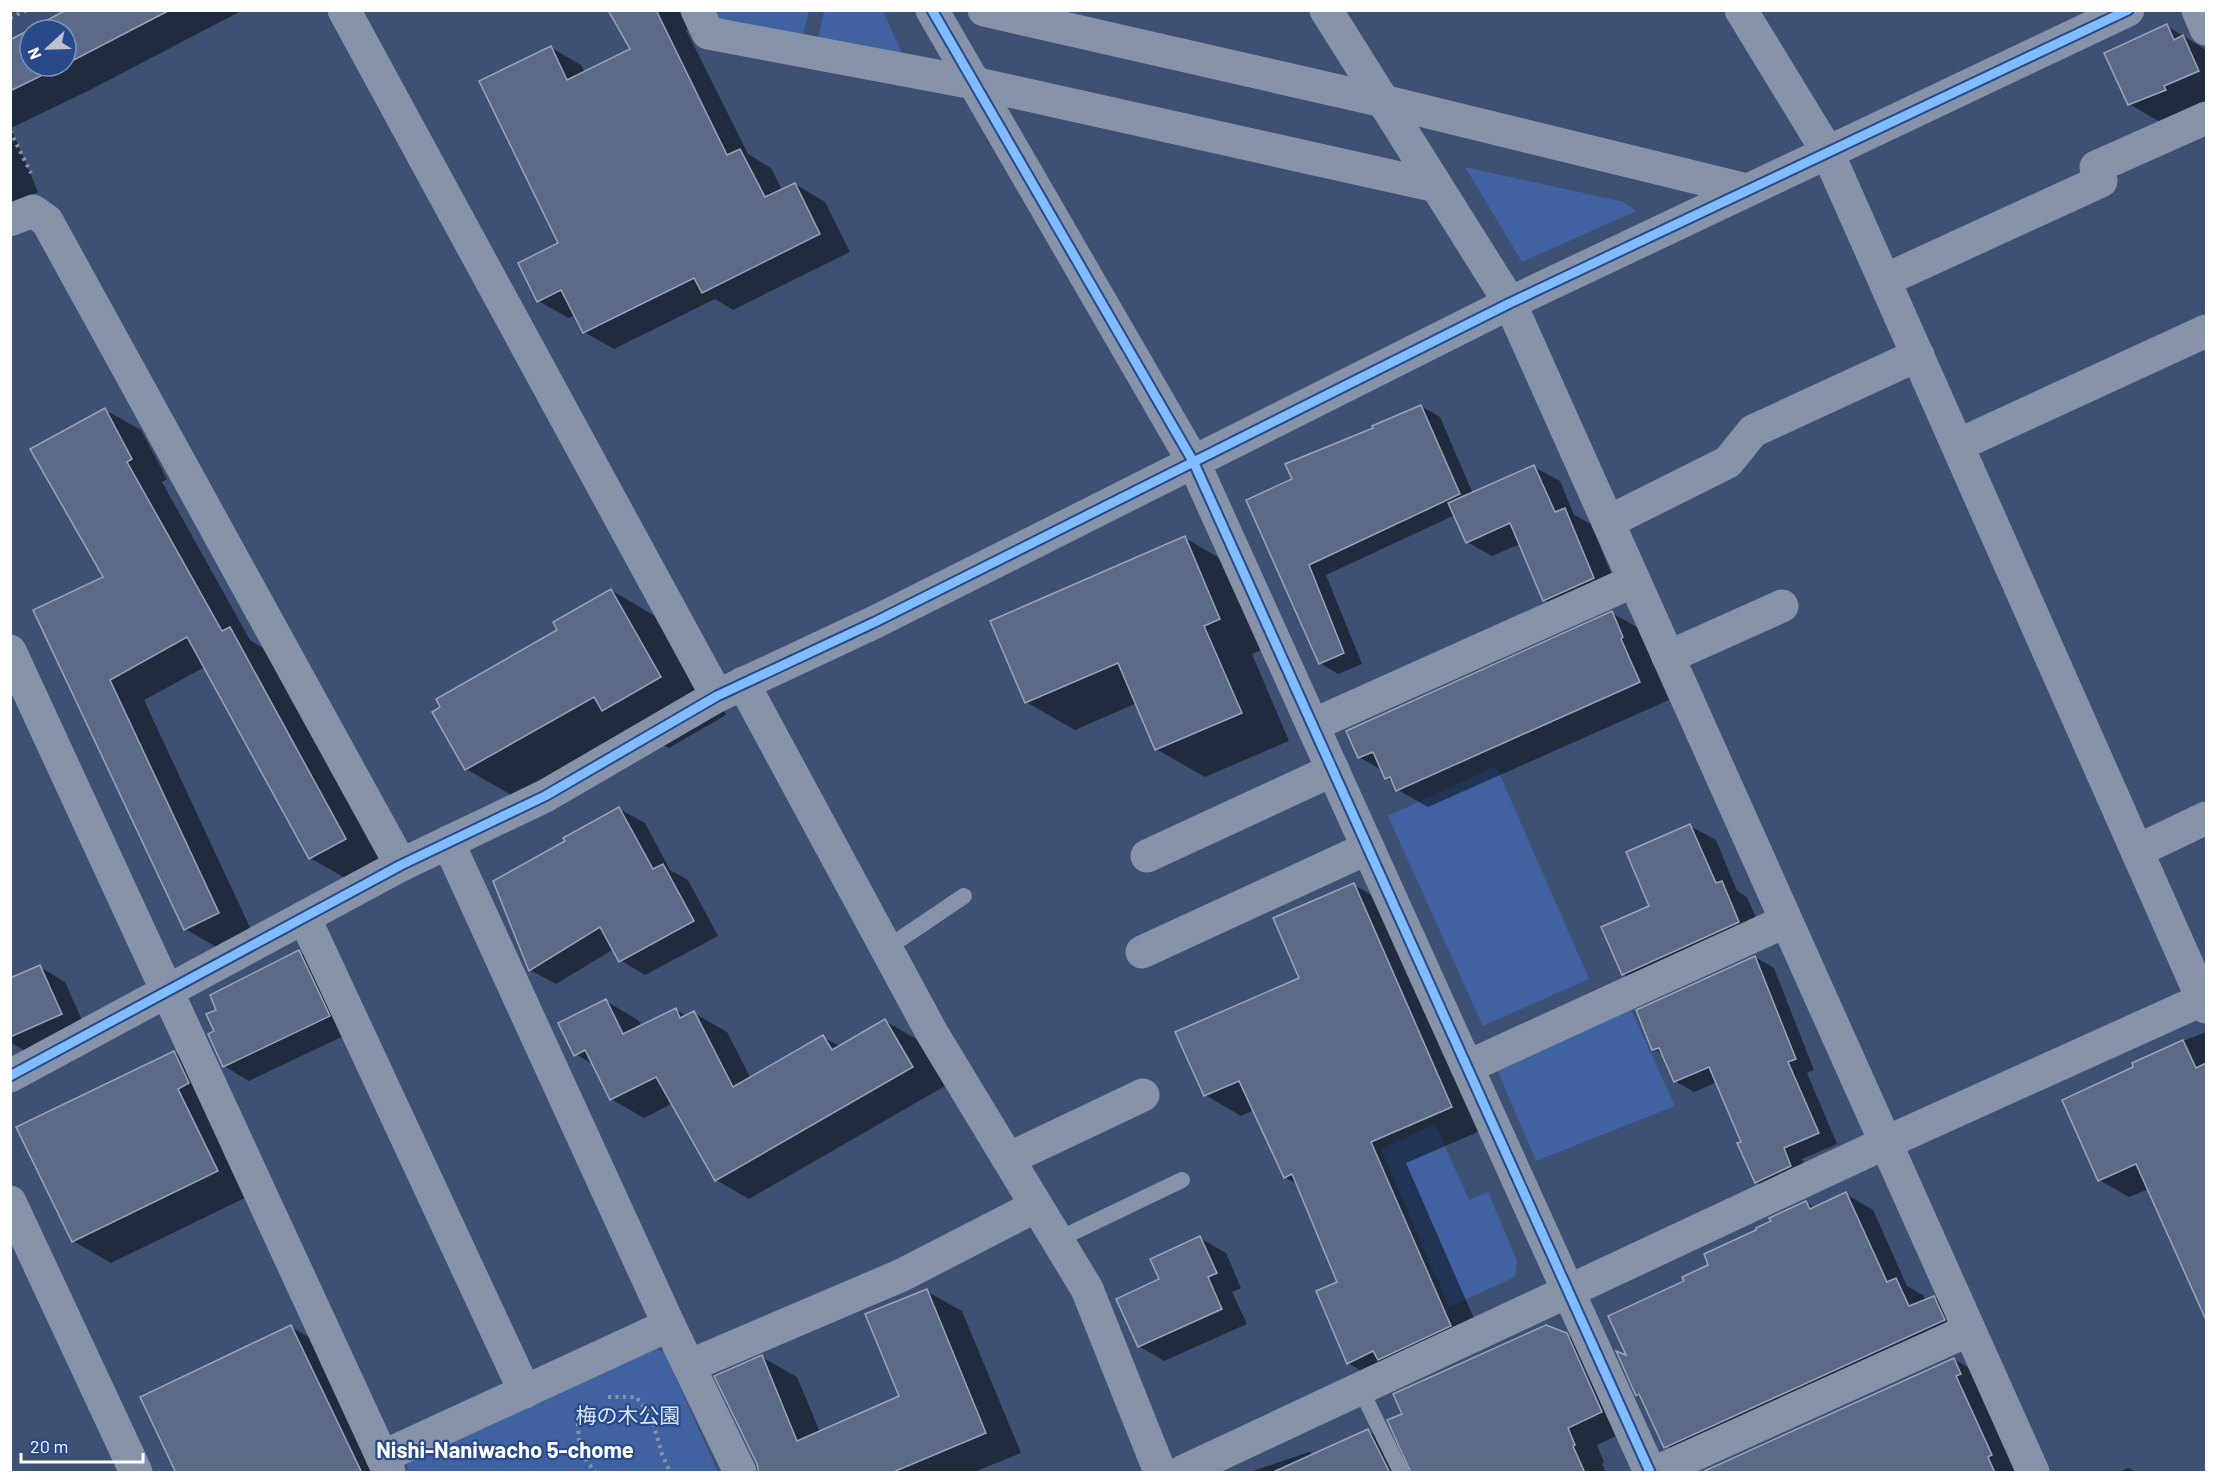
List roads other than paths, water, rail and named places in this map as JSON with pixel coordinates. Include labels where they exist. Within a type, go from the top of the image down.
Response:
[{"type":"street","points":[[344,10],[730,690],[887,948],[932,1034],[1087,1289],[1160,1473]]},
{"type":"street","points":[[697,10],[708,33],[974,83],[1436,186]]},
{"type":"street","points":[[932,10],[1194,463],[1650,1473]]},
{"type":"street","points":[[984,10],[1383,101],[1747,190]]},
{"type":"street","points":[[1326,10],[1510,303],[2033,1473]]},
{"type":"street","points":[[1182,1473],[1568,1290],[1886,1143],[2205,1001],[1827,151],[1741,10]]},
{"type":"street","points":[[10,1076],[401,865],[545,796],[730,690],[875,622],[1510,303],[2128,10]]},
{"type":"street","points":[[2198,10],[2206,29]]},
{"type":"street","points":[[1885,280],[2101,181],[2096,167],[2206,118]]},
{"type":"street","points":[[22,216],[47,221],[401,865]]},
{"type":"street","points":[[1958,445],[2206,331]]},
{"type":"street","points":[[1608,522],[1728,462],[1753,431],[1918,355]]},
{"type":"street","points":[[1313,725],[1634,581]]},
{"type":"street","points":[[1668,657],[1782,606]]},
{"type":"street","points":[[10,651],[385,1465],[525,1392],[669,1326]]},
{"type":"street","points":[[1147,856],[1333,770]]},
{"type":"street","points":[[2137,851],[2206,818]]},
{"type":"street","points":[[448,842],[669,1326],[740,1473]]},
{"type":"street","points":[[1142,952],[1368,848]]},
{"type":"street","points":[[304,917],[525,1392]]},
{"type":"street","points":[[1467,1067],[1786,921]]},
{"type":"street","points":[[1008,1159],[1143,1095]]},
{"type":"street","points":[[10,1202],[136,1473]]},
{"type":"street","points":[[689,1366],[902,1275],[1036,1206]]},
{"type":"street","points":[[1656,1473],[1969,1330]]},
{"type":"lane","points":[[887,948],[964,896]]},
{"type":"lane","points":[[1057,1240],[1182,1180]]},
{"type":"lane","points":[[1360,1388],[1401,1473]]},
{"type":"district","name":"Nishi-Naniwacho 5-chome","points":[[505,1450]]},
{"type":"park label","name":"梅の木公園","points":[[628,1416]]}]
